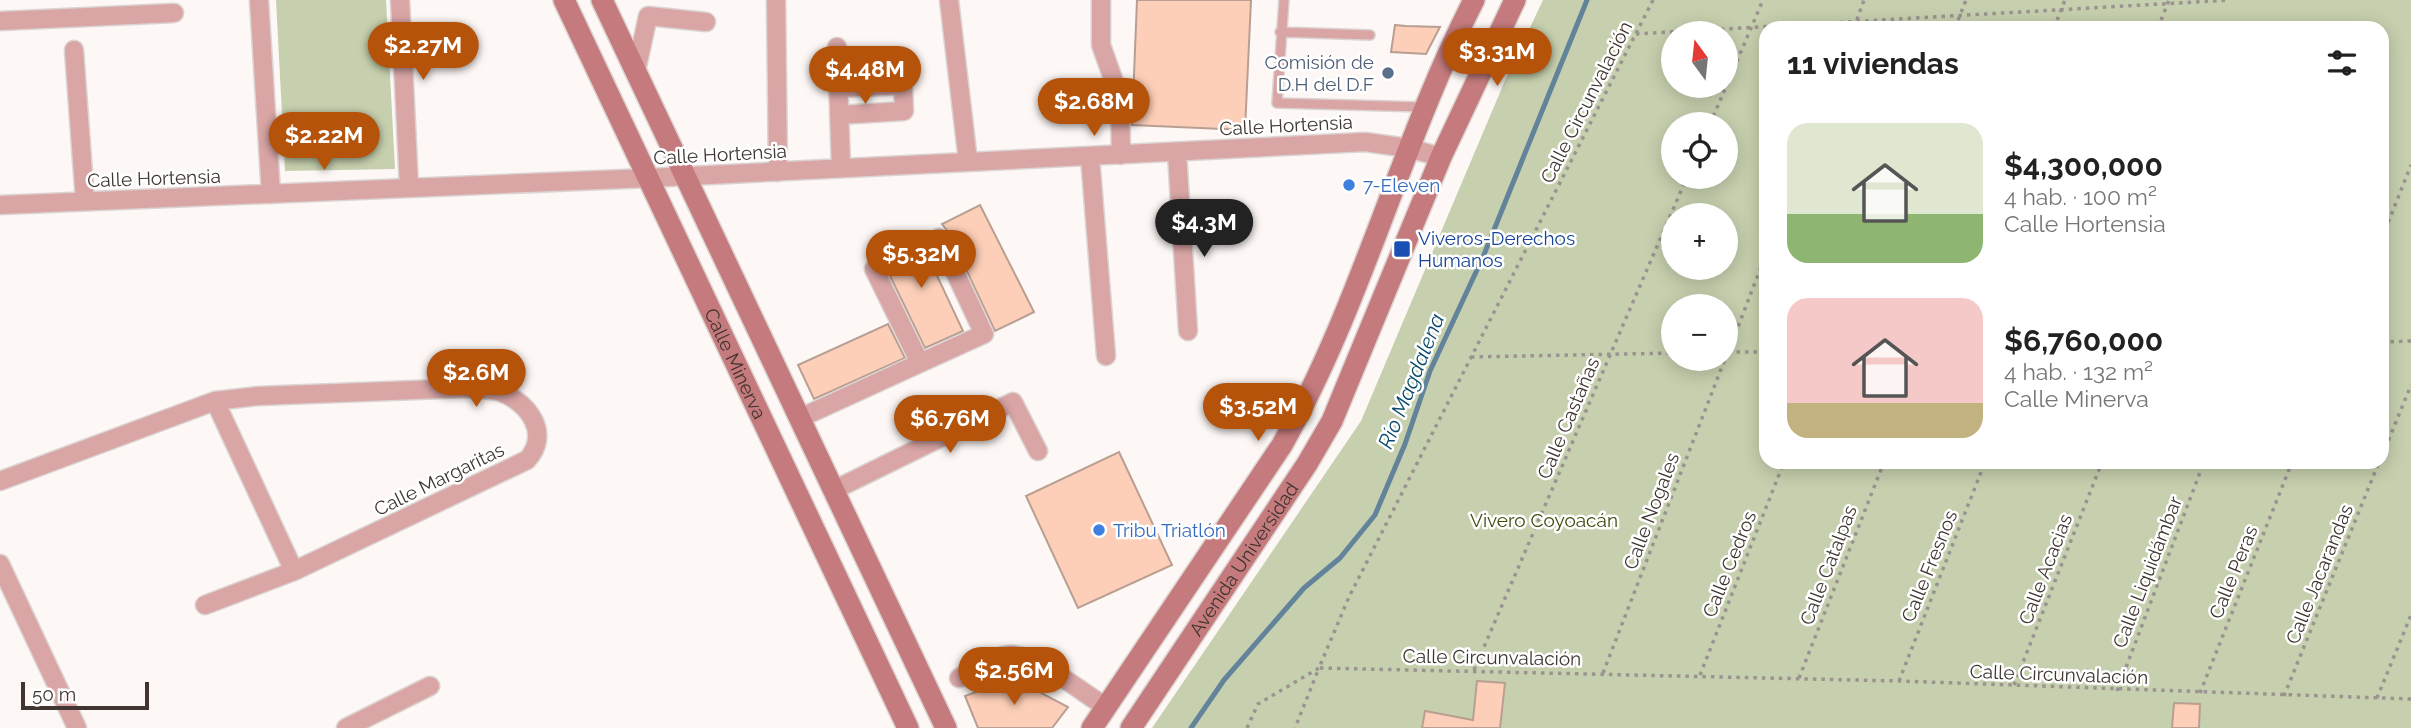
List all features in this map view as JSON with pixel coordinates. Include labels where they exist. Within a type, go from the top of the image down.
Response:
[{"type":"main road","name":"Calle Minerva","points":[[564,0],[908,728]]},
{"type":"main road","name":"Calle Minerva","points":[[602,0],[946,728]]},
{"type":"main road","name":"Avenida Universidad","points":[[1092,728],[1282,445],[1303,408],[1329,355],[1444,58],[1474,0]]},
{"type":"main road","name":"Avenida Universidad","points":[[1131,728],[1307,464],[1332,421],[1441,157],[1516,0]]},
{"type":"street","points":[[259,0],[270,186]]},
{"type":"street","points":[[400,0],[409,187]]},
{"type":"street","points":[[776,0],[778,172]]},
{"type":"street","points":[[949,0],[968,160]]},
{"type":"street","points":[[1101,0],[1101,45],[1120,98],[1121,155]]},
{"type":"street","points":[[0,21],[174,13]]},
{"type":"street","points":[[636,71],[648,16],[706,22]]},
{"type":"street","points":[[837,47],[841,168]]},
{"type":"street","points":[[74,50],[85,201]]},
{"type":"street","points":[[838,88],[903,85],[904,111],[839,115]]},
{"type":"street","name":"Calle Hortensia","points":[[0,205],[270,186],[409,187],[685,177],[968,160],[1090,157],[1366,142],[1408,148],[1441,157]]},
{"type":"street","points":[[1177,153],[1188,331]]},
{"type":"street","points":[[1090,157],[1106,356]]},
{"type":"street","points":[[800,418],[984,334],[939,238]]},
{"type":"street","points":[[874,269],[920,363]]},
{"type":"street","name":"Calle Margaritas","points":[[0,481],[215,401],[258,396],[468,388],[499,391],[521,403],[536,425],[536,450],[527,460],[294,570],[205,605]]},
{"type":"street","points":[[215,401],[294,570]]},
{"type":"street","points":[[834,490],[1013,402],[1038,451]]},
{"type":"street","points":[[0,564],[77,728]]},
{"type":"street","points":[[959,678],[996,658],[1013,654],[1031,660],[1106,707]]},
{"type":"street","points":[[346,728],[430,686]]},
{"type":"lane","points":[[1284,0],[1277,103],[1425,107]]},
{"type":"lane","points":[[1280,32],[1370,35]]},
{"type":"path","name":"Calle Circunvalación","points":[[1653,0],[1349,597],[1319,668],[1700,675],[2411,699]]},
{"type":"path","points":[[1715,112],[1763,0]]},
{"type":"path","points":[[1864,0],[1856,21],[2168,1],[2230,0]]},
{"type":"path","points":[[1958,21],[1966,0]]},
{"type":"path","points":[[2057,21],[2065,0]]},
{"type":"path","points":[[2161,21],[2168,1]]},
{"type":"path","points":[[1636,34],[1759,27]]},
{"type":"path","points":[[2389,220],[2411,165]]},
{"type":"path","name":"Calle Castañas","points":[[1474,670],[1682,189]]},
{"type":"path","name":"Calle Nogales","points":[[1738,324],[1759,272]]},
{"type":"path","points":[[2389,342],[2411,341]]},
{"type":"path","points":[[1738,352],[1759,352]]},
{"type":"path","points":[[1471,357],[1661,353]]},
{"type":"path","name":"Calle Nogales","points":[[1603,673],[1720,371]]},
{"type":"path","points":[[2389,439],[2411,385]]},
{"type":"path","name":"Calle Cedros","points":[[1700,675],[1781,469]]},
{"type":"path","name":"Calle Catalpas","points":[[1799,678],[1881,469]]},
{"type":"path","name":"Calle Fresnos","points":[[1899,681],[1982,469]]},
{"type":"path","name":"Calle Acacias","points":[[2014,686],[2099,469]]},
{"type":"path","name":"Calle Liquidámbar","points":[[2117,691],[2201,469]]},
{"type":"path","name":"Calle Peras","points":[[2200,693],[2289,469]]},
{"type":"path","name":"Calle Jacarandas","points":[[2284,696],[2376,469]]},
{"type":"path","points":[[2377,698],[2411,615]]},
{"type":"path","points":[[1247,728],[1258,704],[1319,668]]},
{"type":"path","points":[[1295,728],[1319,668]]},
{"type":"green space","points":[[276,0],[386,0],[395,169],[285,171]]},
{"type":"green space","name":"Vivero Coyoacán","points":[[1543,0],[2411,0],[2411,728],[1152,728],[1361,421],[1504,83]]},
{"type":"building","points":[[1137,0],[1251,0],[1245,130],[1132,125]]},
{"type":"building","points":[[1395,25],[1440,27],[1426,54],[1391,52]]},
{"type":"building","points":[[980,205],[1034,312],[995,331],[949,233],[942,224]]},
{"type":"building","points":[[917,233],[963,331],[925,348],[878,251]]},
{"type":"building","points":[[888,324],[905,358],[814,399],[798,365]]},
{"type":"building","name":"Tribu Triatlón","points":[[1119,452],[1172,565],[1078,608],[1026,496]]},
{"type":"building","points":[[1013,678],[1068,707],[1052,728],[978,728],[965,696]]},
{"type":"building","points":[[1477,681],[1505,683],[1500,728],[1422,728],[1425,711],[1473,720]]},
{"type":"building","points":[[2174,703],[2200,704],[2199,728],[2172,728]]},
{"type":"waterway","name":"Río Magdalena","points":[[1191,728],[1224,680],[1304,588],[1340,558],[1375,515],[1405,444],[1430,371],[1483,257],[1587,0]]},
{"type":"place","name":"Comisión de D.H del D.F","points":[[1388,73]]},
{"type":"place","name":"7-Eleven","points":[[1349,185]]},
{"type":"place","name":"Viveros-Derechos Humanos","points":[[1402,249]]},
{"type":"place","name":"Tribu Triatlón","points":[[1099,530]]}]
